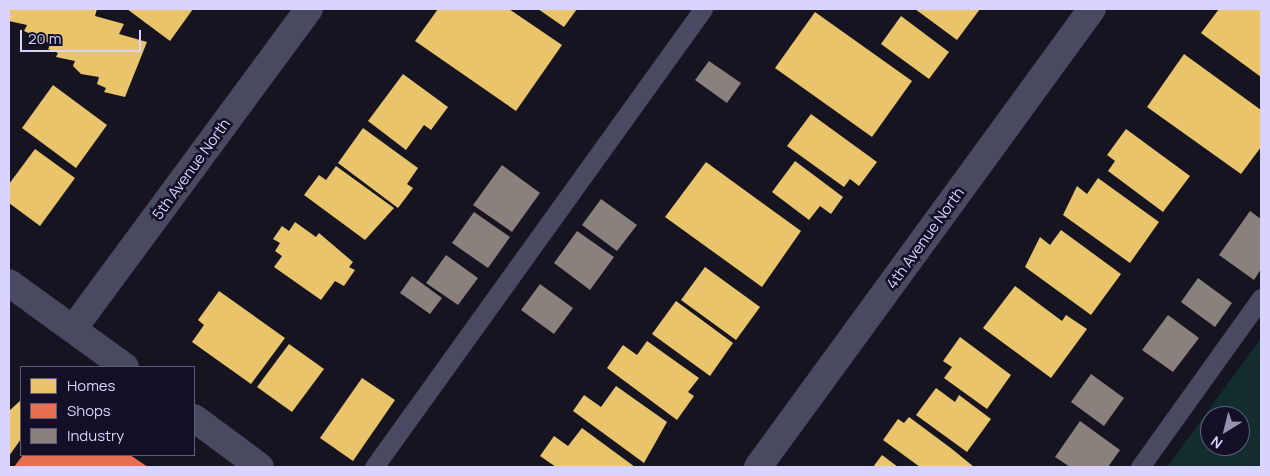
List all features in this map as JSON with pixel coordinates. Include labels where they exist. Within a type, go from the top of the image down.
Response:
[{"type":"street","name":"5th Avenue North","points":[[73,329],[309,9]]},
{"type":"street","name":"4th Avenue North","points":[[758,467],[1092,9]]},
{"type":"street","points":[[9,283],[124,366]]},
{"type":"street","points":[[195,419],[260,467]]},
{"type":"lane","points":[[374,467],[702,9]]},
{"type":"lane","points":[[1140,467],[1261,298]]},
{"type":"green space","points":[[1261,338],[1261,467],[1167,467],[1200,422],[1200,456],[1250,456],[1250,406],[1211,406]]},
{"type":"building: Homes","points":[[9,9],[97,9],[95,16],[124,24],[119,34],[147,42],[125,97],[104,92],[106,88],[97,84],[99,77],[81,74],[73,66],[75,61],[56,57],[58,53],[48,49],[51,43],[32,39],[33,35],[24,31],[27,25],[9,21]]},
{"type":"building: Homes","points":[[127,9],[193,9],[170,41]]},
{"type":"building: Homes","points":[[438,9],[509,9],[562,45],[516,111],[415,41]]},
{"type":"building: Homes","points":[[538,9],[577,9],[564,27]]},
{"type":"building: Homes","points":[[915,9],[980,9],[957,40]]},
{"type":"building: Homes","points":[[1219,9],[1261,9],[1261,77],[1201,33]]},
{"type":"building: Homes","points":[[815,12],[912,81],[872,137],[775,68]]},
{"type":"building: Homes","points":[[901,16],[949,52],[929,79],[881,44]]},
{"type":"building: Homes","points":[[1184,54],[1261,110],[1261,147],[1241,174],[1147,107]]},
{"type":"building: Homes","points":[[403,74],[448,107],[431,130],[424,125],[406,150],[368,121]]},
{"type":"building: Homes","points":[[53,85],[107,125],[76,168],[22,128]]},
{"type":"building: Homes","points":[[811,114],[877,162],[859,186],[850,179],[844,187],[787,146]]},
{"type":"building: Homes","points":[[363,128],[418,168],[407,184],[413,188],[398,208],[338,163]]},
{"type":"building: Homes","points":[[1126,129],[1190,176],[1163,212],[1108,171],[1115,161],[1107,155]]},
{"type":"building: Homes","points":[[35,149],[75,178],[40,226],[9,203],[9,184]]},
{"type":"building: Homes","points":[[795,161],[843,197],[831,214],[820,206],[809,220],[772,192]]},
{"type":"building: Homes","points":[[706,162],[801,231],[762,287],[665,217]]},
{"type":"building: Homes","points":[[336,166],[394,208],[365,240],[304,195],[319,175],[326,180]]},
{"type":"building: Homes","points":[[1098,178],[1159,222],[1130,263],[1063,215],[1077,186],[1087,194]]},
{"type":"building: Homes","points":[[295,222],[316,237],[319,233],[353,262],[349,267],[355,270],[344,286],[335,281],[321,300],[274,267],[282,256],[275,251],[280,243],[273,239],[282,226],[289,231]]},
{"type":"building: Homes","points":[[1061,230],[1121,274],[1091,315],[1025,267],[1040,237],[1050,245]]},
{"type":"building: Homes","points":[[705,267],[760,307],[736,340],[681,300]]},
{"type":"building: Homes","points":[[1015,286],[1062,321],[1066,315],[1087,329],[1051,378],[983,328]]},
{"type":"building: Homes","points":[[219,291],[285,338],[251,384],[192,342],[204,325],[198,320]]},
{"type":"building: Homes","points":[[676,301],[733,343],[710,376],[652,334]]},
{"type":"building: Homes","points":[[960,337],[1011,375],[987,409],[944,378],[952,367],[943,361]]},
{"type":"building: Homes","points":[[647,341],[699,378],[688,392],[694,396],[677,420],[607,368],[623,345],[637,355]]},
{"type":"building: Homes","points":[[289,344],[324,369],[292,412],[257,387]]},
{"type":"building: Homes","points":[[362,378],[395,400],[353,461],[320,438]]},
{"type":"building: Homes","points":[[616,386],[667,422],[644,463],[573,411],[584,395],[601,407]]},
{"type":"building: Homes","points":[[936,388],[955,402],[959,395],[991,419],[967,452],[916,415]]},
{"type":"building: Homes","points":[[20,401],[20,440],[9,456],[9,411]]},
{"type":"building: Homes","points":[[909,417],[974,467],[920,467],[883,440],[898,419],[904,423]]},
{"type":"building: Homes","points":[[582,428],[635,467],[556,467],[540,456],[554,436],[568,446]]},
{"type":"building: Homes","points":[[882,455],[898,467],[873,467]]},
{"type":"building: Shops","points":[[22,456],[132,456],[148,467],[14,467]]},
{"type":"building: Industry","points":[[709,61],[741,83],[727,103],[695,80]]},
{"type":"building: Industry","points":[[502,165],[540,193],[512,232],[473,205]]},
{"type":"building: Industry","points":[[601,199],[637,225],[617,251],[582,225]]},
{"type":"building: Industry","points":[[1250,211],[1261,219],[1261,269],[1254,280],[1219,255]]},
{"type":"building: Industry","points":[[474,212],[510,237],[488,268],[452,243]]},
{"type":"building: Industry","points":[[577,231],[614,257],[590,290],[554,263]]},
{"type":"building: Industry","points":[[446,255],[478,278],[458,305],[426,283]]},
{"type":"building: Industry","points":[[412,276],[442,298],[430,314],[400,293]]},
{"type":"building: Industry","points":[[1198,278],[1232,303],[1215,327],[1181,302]]},
{"type":"building: Industry","points":[[540,284],[573,308],[554,334],[521,310]]},
{"type":"building: Industry","points":[[1168,315],[1199,338],[1173,372],[1142,350]]},
{"type":"building: Industry","points":[[1091,374],[1124,398],[1104,426],[1071,402]]},
{"type":"building: Industry","points":[[1080,421],[1120,450],[1108,467],[1070,467],[1055,457]]}]
